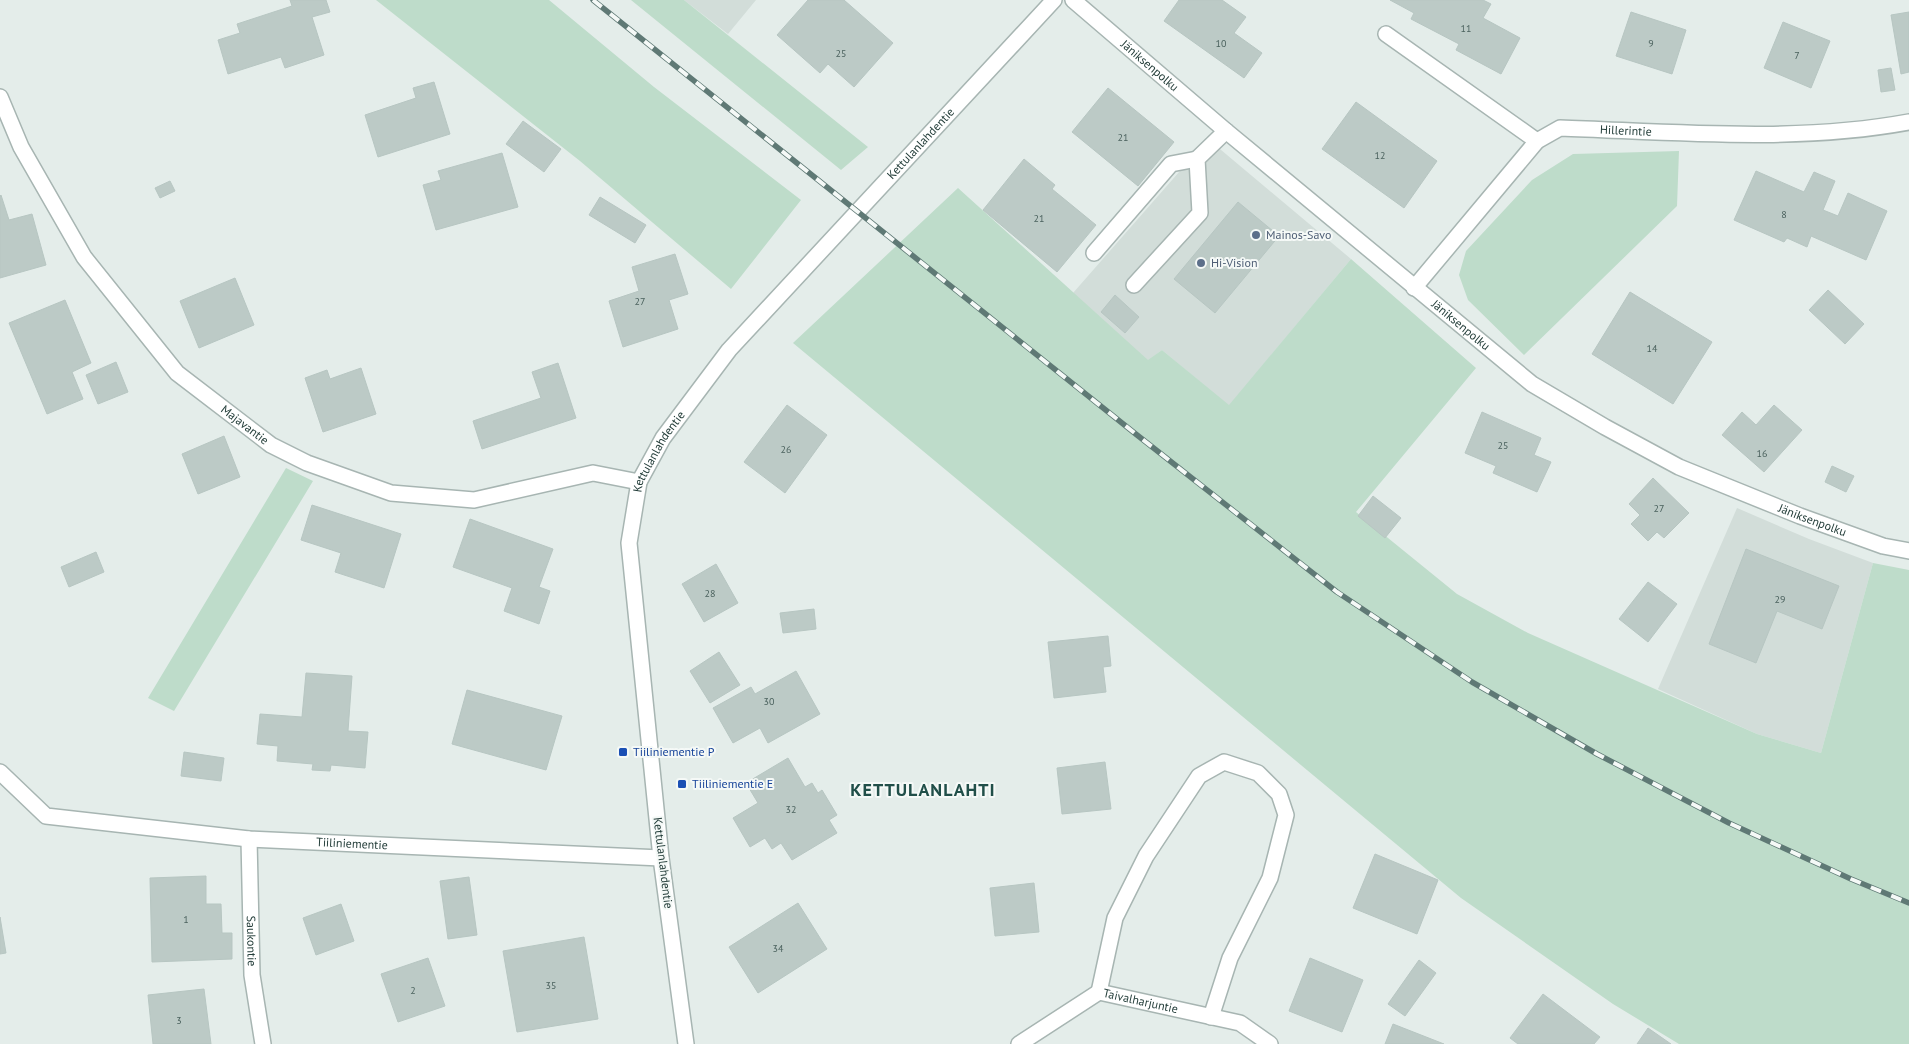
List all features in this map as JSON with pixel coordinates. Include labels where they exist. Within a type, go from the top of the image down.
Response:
[{"type":"street","name":"Kettulanlahdentie","points":[[686,1044],[660,858],[629,543],[638,482],[662,438],[729,350],[1054,0]]},
{"type":"street","name":"Jäniksenpolku","points":[[1073,0],[1226,131],[1532,384],[1605,428],[1679,467],[1800,516],[1883,546],[1909,551]]},
{"type":"street","points":[[1386,34],[1537,141]]},
{"type":"street","name":"Majavantie","points":[[0,97],[21,147],[84,257],[177,373],[271,445],[307,463],[391,492],[474,500],[593,473],[638,482]]},
{"type":"street","name":"Hillerintie","points":[[1414,288],[1537,141],[1560,128],[1766,134],[1871,129],[1909,122]]},
{"type":"street","points":[[1094,253],[1171,164],[1197,159],[1226,131]]},
{"type":"street","points":[[1134,285],[1200,213],[1197,159]]},
{"type":"street","points":[[1099,992],[1115,918],[1146,856],[1199,776],[1224,762],[1258,773],[1279,794],[1286,815],[1270,878],[1230,958],[1211,1016]]},
{"type":"street","name":"Tiiliniementie","points":[[0,772],[46,816],[249,839],[660,858]]},
{"type":"street","name":"Saukontie","points":[[249,839],[252,975],[263,1044]]},
{"type":"street","name":"Taivalharjuntie","points":[[1019,1044],[1099,992],[1240,1023],[1270,1044]]},
{"type":"shaded area","points":[[684,0],[756,0],[728,34]]},
{"type":"shaded area","points":[[1208,139],[1351,259],[1229,406],[1162,350],[1148,361],[1073,293]]},
{"type":"shaded area","points":[[1737,508],[1809,539],[1873,563],[1821,753],[1757,734],[1658,689]]},
{"type":"green space","points":[[376,0],[549,0],[654,87],[801,200],[731,289],[580,161]]},
{"type":"green space","points":[[631,0],[684,0],[868,147],[841,170]]},
{"type":"green space","points":[[1679,151],[1677,206],[1524,355],[1468,300],[1459,275],[1466,251],[1532,180],[1573,154]]},
{"type":"green space","points":[[958,188],[1148,360],[1162,350],[1229,405],[1351,259],[1476,368],[1356,512],[1457,594],[1528,633],[1757,734],[1821,753],[1873,563],[1909,570],[1909,1044],[1679,1044],[1613,1004],[1461,898],[793,343]]},
{"type":"green space","points":[[286,468],[313,481],[174,711],[148,698]]},
{"type":"building","points":[[290,0],[326,0],[330,12],[312,17],[324,55],[285,68],[281,57],[228,74],[218,40],[240,33],[237,24],[292,6]]},
{"type":"building","points":[[808,0],[844,0],[893,43],[854,87],[828,64],[820,73],[777,35]]},
{"type":"building","points":[[1179,0],[1222,0],[1246,17],[1234,33],[1262,53],[1244,78],[1164,21]]},
{"type":"building","points":[[1390,0],[1483,0],[1491,4],[1483,18],[1520,38],[1501,74],[1456,50],[1459,44],[1411,19],[1414,13]]},
{"type":"building","points":[[1631,12],[1686,30],[1672,74],[1616,56]]},
{"type":"building","points":[[1909,12],[1909,72],[1901,74],[1891,15]]},
{"type":"building","points":[[1783,22],[1830,41],[1811,88],[1764,68]]},
{"type":"building","points":[[1891,68],[1895,90],[1881,92],[1878,70]]},
{"type":"building","points":[[434,82],[450,134],[378,157],[365,115],[416,98],[413,88]]},
{"type":"building","points":[[1108,88],[1174,142],[1138,186],[1072,132]]},
{"type":"building","points":[[1356,102],[1437,161],[1404,208],[1322,149]]},
{"type":"building","points":[[523,121],[561,149],[544,172],[506,144]]},
{"type":"building","points":[[502,153],[518,207],[436,230],[423,185],[441,180],[438,171]]},
{"type":"building","points":[[1024,159],[1055,185],[1052,189],[1096,225],[1057,272],[983,210]]},
{"type":"building","points":[[1756,171],[1804,192],[1814,172],[1835,181],[1823,210],[1838,216],[1848,193],[1887,211],[1866,260],[1811,236],[1807,247],[1787,238],[1784,242],[1734,220]]},
{"type":"building","points":[[170,181],[175,191],[160,198],[155,188]]},
{"type":"building","points":[[1,195],[9,220],[32,214],[46,265],[0,278]]},
{"type":"building","points":[[600,197],[646,225],[635,243],[589,215]]},
{"type":"building","points":[[1238,202],[1279,236],[1215,313],[1174,279]]},
{"type":"building","points":[[675,254],[688,294],[669,300],[678,329],[623,347],[609,301],[639,291],[632,267]]},
{"type":"building","points":[[235,278],[254,325],[199,348],[180,301]]},
{"type":"building","points":[[1828,290],[1864,324],[1845,344],[1809,310]]},
{"type":"building","points":[[1630,292],[1712,342],[1673,404],[1592,354]]},
{"type":"building","points":[[1115,295],[1139,317],[1125,333],[1101,312]]},
{"type":"building","points":[[65,300],[91,363],[72,372],[83,399],[47,414],[9,323]]},
{"type":"building","points":[[116,362],[128,392],[98,404],[86,375]]},
{"type":"building","points":[[558,363],[576,418],[482,449],[473,421],[541,398],[532,372]]},
{"type":"building","points":[[361,368],[376,414],[323,432],[305,378],[327,370],[330,379]]},
{"type":"building","points":[[787,405],[827,435],[785,493],[744,462]]},
{"type":"building","points":[[1774,405],[1802,430],[1764,472],[1722,435],[1742,412],[1756,425]]},
{"type":"building","points":[[1482,412],[1541,438],[1534,455],[1551,462],[1537,492],[1493,473],[1496,466],[1465,453]]},
{"type":"building","points":[[224,436],[240,477],[198,494],[182,454]]},
{"type":"building","points":[[1832,466],[1854,476],[1846,492],[1825,482]]},
{"type":"building","points":[[1653,478],[1689,513],[1664,538],[1657,532],[1648,541],[1631,524],[1640,515],[1629,504]]},
{"type":"building","points":[[1373,496],[1401,518],[1385,538],[1358,516]]},
{"type":"building","points":[[312,505],[401,534],[384,588],[335,572],[341,553],[301,540]]},
{"type":"building","points":[[470,519],[553,549],[539,587],[550,591],[539,624],[504,611],[512,588],[453,567]]},
{"type":"building","points":[[1746,549],[1839,586],[1822,629],[1777,611],[1756,663],[1709,644]]},
{"type":"building","points":[[96,552],[104,572],[69,587],[61,567]]},
{"type":"building","points":[[716,564],[738,603],[704,622],[682,584]]},
{"type":"building","points":[[1648,582],[1677,604],[1648,642],[1619,619]]},
{"type":"building","points":[[814,609],[816,629],[783,633],[780,613]]},
{"type":"building","points":[[1108,636],[1111,666],[1103,667],[1106,692],[1054,698],[1048,642]]},
{"type":"building","points":[[719,652],[740,685],[710,703],[690,671]]},
{"type":"building","points":[[796,671],[820,714],[768,743],[760,728],[733,743],[713,708],[751,687],[755,694]]},
{"type":"building","points":[[306,673],[352,676],[348,731],[368,732],[365,768],[331,765],[330,771],[312,770],[313,764],[277,761],[278,746],[257,744],[260,714],[302,717]]},
{"type":"building","points":[[467,690],[562,716],[546,770],[452,744]]},
{"type":"building","points":[[184,752],[224,758],[221,781],[181,776]]},
{"type":"building","points":[[788,758],[805,787],[812,783],[818,793],[822,790],[837,815],[829,820],[837,833],[792,860],[781,843],[772,849],[765,838],[750,847],[733,818],[758,803],[746,783]]},
{"type":"building","points":[[1105,762],[1111,809],[1062,814],[1057,768]]},
{"type":"building","points":[[1375,854],[1438,880],[1417,934],[1353,908]]},
{"type":"building","points":[[206,876],[206,904],[221,904],[222,933],[232,933],[232,959],[152,962],[150,878]]},
{"type":"building","points":[[469,877],[477,935],[448,939],[440,881]]},
{"type":"building","points":[[1034,883],[1039,932],[995,936],[990,888]]},
{"type":"building","points":[[798,903],[827,949],[758,993],[729,947]]},
{"type":"building","points":[[341,904],[354,941],[316,955],[303,918]]},
{"type":"building","points":[[0,917],[6,953],[0,954]]},
{"type":"building","points":[[584,937],[598,1019],[517,1032],[503,951]]},
{"type":"building","points":[[428,958],[445,1006],[398,1022],[381,974]]},
{"type":"building","points":[[1310,958],[1363,980],[1342,1032],[1289,1011]]},
{"type":"building","points":[[1419,960],[1436,973],[1405,1016],[1388,1004]]},
{"type":"building","points":[[204,989],[211,1044],[153,1044],[148,995]]},
{"type":"building","points":[[1543,994],[1600,1037],[1594,1044],[1518,1044],[1510,1038]]},
{"type":"building","points":[[1393,1024],[1444,1044],[1385,1044]]},
{"type":"building","points":[[1648,1028],[1671,1044],[1637,1044]]},
{"type":"railway","points":[[593,0],[1137,435],[1337,592],[1472,682],[1597,754],[1729,823],[1851,879],[1909,903]]},
{"type":"place","name":"Mainos-Savo","points":[[1256,235]]},
{"type":"place","name":"Hi-Vision","points":[[1201,263]]},
{"type":"place","name":"Tiiliniementie P","points":[[623,752]]},
{"type":"place","name":"Tiiliniementie E","points":[[682,784]]},
{"type":"district","name":"KETTULANLAHTI","points":[[923,790]]}]
